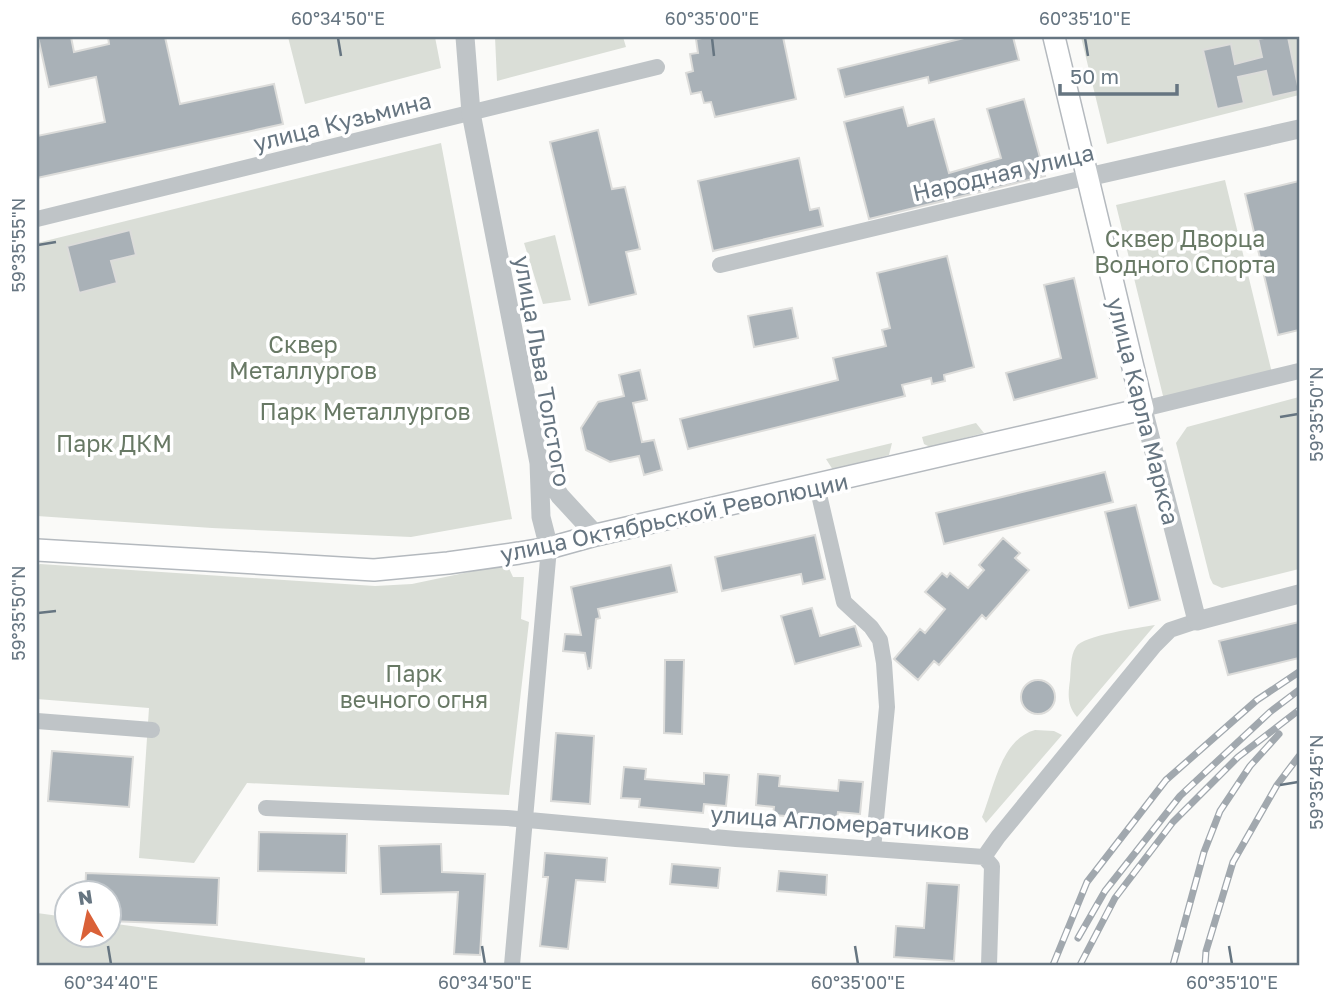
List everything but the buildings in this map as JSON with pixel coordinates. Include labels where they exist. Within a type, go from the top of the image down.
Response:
[{"type":"main road","name":"улица Карла Маркса","points":[[1054,37],[1143,409]]},
{"type":"main road","name":"улица Октябрьской Революции","points":[[37,551],[374,569],[448,564],[549,548],[1143,409]]},
{"type":"street","name":"улица Льва Толстого","points":[[465,37],[471,113],[539,463],[541,517],[549,548],[512,965]]},
{"type":"street","name":"улица Кузьмина","points":[[37,219],[657,67]]},
{"type":"street","name":"Народная улица","points":[[720,265],[1299,129]]},
{"type":"street","name":"улица Октябрьской Революции","points":[[1143,409],[1299,370]]},
{"type":"street","name":"улица Карла Маркса","points":[[1143,409],[1197,621]]},
{"type":"street","points":[[539,463],[560,496],[596,535]]},
{"type":"street","points":[[817,486],[844,602],[871,627],[880,640],[884,663],[887,707],[873,849]]},
{"type":"street","name":"улица Агломератчиков","points":[[266,808],[524,819],[984,857],[1170,630],[1299,594]]},
{"type":"street","points":[[37,721],[152,730]]},
{"type":"street","points":[[984,857],[992,866],[989,965]]},
{"type":"green space","points":[[288,37],[435,37],[441,68],[305,104]]},
{"type":"green space","points":[[495,37],[623,37],[626,47],[497,81]]},
{"type":"green space","points":[[1081,37],[1299,37],[1299,95],[1107,144]]},
{"type":"green space","name":"Парк Металлургов","points":[[441,143],[512,519],[411,537],[212,528],[37,516],[37,243]]},
{"type":"green space","name":"Сквер Дворца Водного Спорта","points":[[1225,180],[1273,377],[1165,404],[1116,205]]},
{"type":"green space","points":[[555,235],[571,300],[543,304],[524,243]]},
{"type":"green space","points":[[1299,397],[1299,569],[1222,588],[1213,584],[1210,578],[1176,443],[1187,427]]},
{"type":"green space","points":[[976,423],[984,433],[930,447],[924,444],[922,437]]},
{"type":"green space","points":[[892,443],[889,455],[833,470],[826,459]]},
{"type":"green space","name":"Парк вечного огня","points":[[40,564],[375,586],[412,584],[507,564],[513,577],[524,577],[521,619],[529,622],[509,795],[247,783],[194,863],[139,858],[149,708],[37,699],[37,566]]},
{"type":"green space","points":[[1155,625],[1077,717],[1071,709],[1069,695],[1072,659],[1076,647],[1089,639]]},
{"type":"green space","points":[[1035,730],[1054,731],[1062,735],[986,823],[982,817],[1006,754],[1023,735]]},
{"type":"green space","points":[[37,913],[52,915],[52,950],[122,950],[122,925],[365,958],[365,965],[37,965]]},
{"type":"railway","points":[[1053,965],[1087,882],[1166,780],[1257,700],[1299,672]]},
{"type":"railway","points":[[1078,938],[1105,891],[1180,796],[1270,712],[1299,690]]},
{"type":"railway","points":[[1080,965],[1115,898],[1173,822],[1238,757],[1299,710]]},
{"type":"railway","points":[[1173,965],[1204,852],[1220,811],[1250,766],[1279,734]]},
{"type":"railway","points":[[1205,965],[1206,951],[1233,862],[1277,785],[1299,756]]},
{"type":"park label","name":"Сквер Металлургов","points":[[303,357]]},
{"type":"park label","name":"Парк ДКМ","points":[[114,443]]}]
